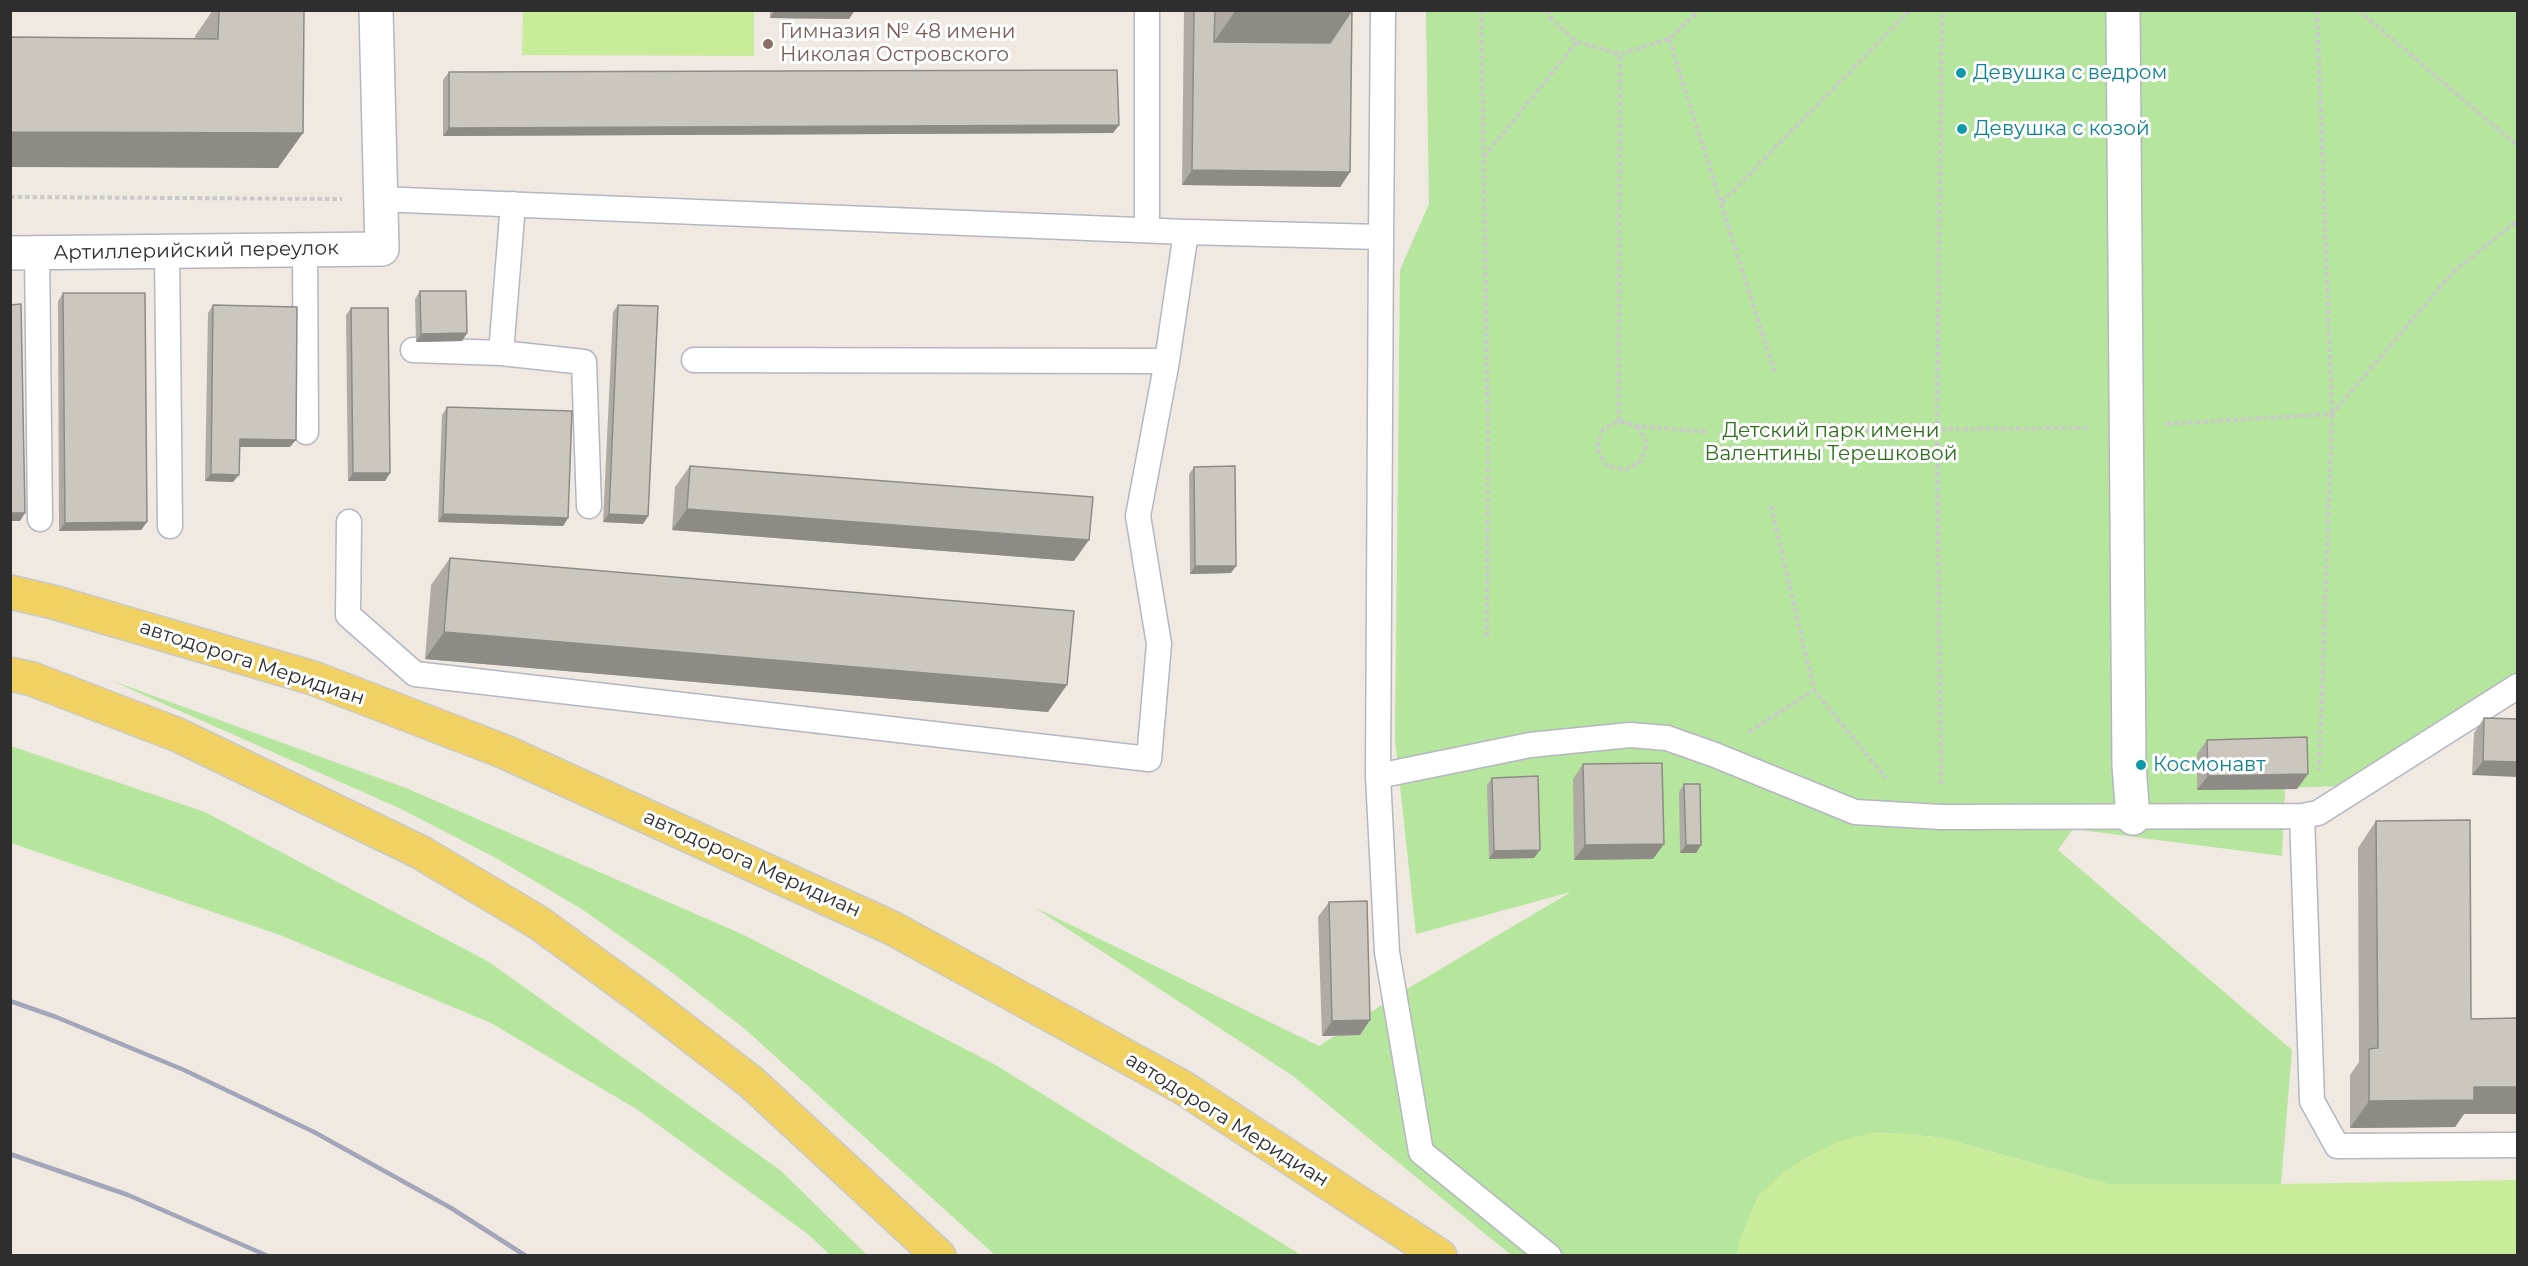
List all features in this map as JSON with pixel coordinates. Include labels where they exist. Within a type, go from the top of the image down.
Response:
[{"type":"main road","name":"автодорога Меридиан","points":[[10,592],[53,602],[313,678],[505,752],[892,928],[1182,1087],[1440,1256]]},
{"type":"main road","points":[[10,674],[32,680],[178,735],[420,852],[539,923],[646,1000],[751,1082],[939,1256]]},
{"type":"street","points":[[376,10],[379,199]]},
{"type":"street","points":[[2123,10],[2129,765],[2133,818]]},
{"type":"street","name":"Артиллерийский переулок","points":[[24,253],[382,249],[379,199]]},
{"type":"lane","points":[[1147,10],[1147,230]]},
{"type":"lane","points":[[1383,10],[1378,776],[1387,952],[1421,1152],[1549,1256]]},
{"type":"lane","points":[[379,199],[1186,232],[1381,237]]},
{"type":"lane","points":[[501,353],[513,204]]},
{"type":"lane","points":[[349,522],[348,615],[415,674],[1149,759],[1159,644],[1138,516],[1167,361],[1186,232]]},
{"type":"lane","points":[[305,250],[306,432]]},
{"type":"lane","points":[[167,251],[170,526]]},
{"type":"lane","points":[[24,253],[40,519]]},
{"type":"lane","points":[[413,350],[501,353],[584,362],[589,506]]},
{"type":"lane","points":[[694,360],[1167,361]]},
{"type":"lane","points":[[1378,776],[1530,745],[1630,735],[1667,738],[1715,754],[1855,812],[1941,817],[2133,818],[2310,815],[2517,686]]},
{"type":"lane","points":[[2310,815],[2312,1101],[2337,1146],[2517,1145]]},
{"type":"path","points":[[1481,10],[1488,430],[1487,640]]},
{"type":"path","points":[[1547,10],[1552,20],[1577,42],[1620,54],[1669,39],[1696,10]]},
{"type":"path","points":[[1722,202],[1910,10]]},
{"type":"path","points":[[1941,817],[1938,431],[1942,10]]},
{"type":"path","points":[[2310,815],[2332,414],[2317,10]]},
{"type":"path","points":[[2358,10],[2517,146]]},
{"type":"path","points":[[1669,39],[1775,374]]},
{"type":"path","points":[[1483,158],[1577,42]]},
{"type":"path","points":[[1619,421],[1620,54]]},
{"type":"path","points":[[10,197],[379,199]]},
{"type":"path","points":[[1836,430],[2126,428],[2178,422],[2332,414],[2452,273],[2517,220]]},
{"type":"path","points":[[1637,426],[1647,443],[1641,461],[1625,470],[1606,465],[1597,448],[1602,430],[1619,421],[1637,426],[1708,432]]},
{"type":"path","points":[[1771,506],[1814,690],[1917,816]]},
{"type":"path","points":[[1715,754],[1814,690]]},
{"type":"green space","points":[[523,11],[754,11],[754,56],[522,55]]},
{"type":"green space","name":"Детский парк имени Валентины Терешковой","points":[[1426,11],[2517,11],[2517,673],[2341,786],[2285,788],[2282,856],[2073,829],[2058,850],[2292,1050],[2281,1184],[2108,1184],[1942,1138],[1871,1133],[1759,1195],[1742,1235],[1737,1255],[1511,1255],[1293,1076],[1034,907],[1319,1046],[1400,993],[1571,892],[1416,934],[1395,740],[1400,270],[1429,204]]},
{"type":"green space","points":[[110,680],[406,788],[744,935],[994,1064],[1301,1255],[995,1255],[746,1030],[666,968],[583,910],[496,858],[399,808]]},
{"type":"green space","points":[[11,746],[205,812],[489,962],[780,1170],[867,1255],[830,1255],[809,1235],[638,1110],[491,1023],[280,935],[11,843]]},
{"type":"green space","points":[[1871,1133],[1942,1138],[2108,1184],[2517,1180],[2517,1255],[1737,1255],[1742,1235],[1759,1195],[1785,1171],[1838,1142]]},
{"type":"building","points":[[219,10],[304,10],[303,133],[10,132],[10,37],[218,39]]},
{"type":"building","points":[[1194,10],[1215,10],[1214,42],[1330,43],[1352,10],[1350,172],[1192,170]]},
{"type":"building","points":[[1255,10],[1352,10],[1352,12]]},
{"type":"building","points":[[1117,70],[1119,125],[449,128],[449,72]]},
{"type":"building","points":[[420,291],[466,291],[467,333],[421,334]]},
{"type":"building","points":[[63,293],[145,293],[147,522],[65,523]]},
{"type":"building","points":[[21,304],[25,513],[10,513],[10,305]]},
{"type":"building","points":[[213,305],[297,307],[296,440],[240,439],[239,475],[211,474]]},
{"type":"building","points":[[618,305],[658,306],[648,516],[609,514]]},
{"type":"building","points":[[351,308],[388,308],[390,473],[353,473]]},
{"type":"building","points":[[447,407],[572,411],[568,518],[443,514]]},
{"type":"building","points":[[690,466],[1093,497],[1089,540],[687,509]]},
{"type":"building","points":[[1235,466],[1236,566],[1195,566],[1194,467]]},
{"type":"building","points":[[450,558],[1074,611],[1067,685],[444,632]]},
{"type":"building","points":[[2484,718],[2517,719],[2517,762],[2483,761]]},
{"type":"building","points":[[2307,737],[2308,774],[2208,776],[2207,740]]},
{"type":"building","points":[[1662,763],[1664,844],[1585,845],[1583,764]]},
{"type":"building","points":[[1538,776],[1540,850],[1494,851],[1492,778]]},
{"type":"building","points":[[1684,784],[1700,784],[1701,845],[1686,845]]},
{"type":"building","points":[[2470,820],[2471,1019],[2517,1018],[2517,1087],[2474,1087],[2474,1100],[2369,1101],[2369,1049],[2378,1048],[2376,821]]},
{"type":"building","points":[[1367,901],[1370,1020],[1332,1021],[1329,902]]},
{"type":"railway","points":[[10,1001],[56,1017],[184,1070],[314,1132],[451,1208],[526,1256]]},
{"type":"railway","points":[[10,1154],[128,1195],[268,1256]]},
{"type":"place","name":"Гимназия № 48 имени Николая Островского","points":[[768,44]]},
{"type":"place","name":"Девушка с ведром","points":[[1961,73]]},
{"type":"place","name":"Девушка с козой","points":[[1962,129]]},
{"type":"place","name":"Космонавт","points":[[2141,765]]}]
